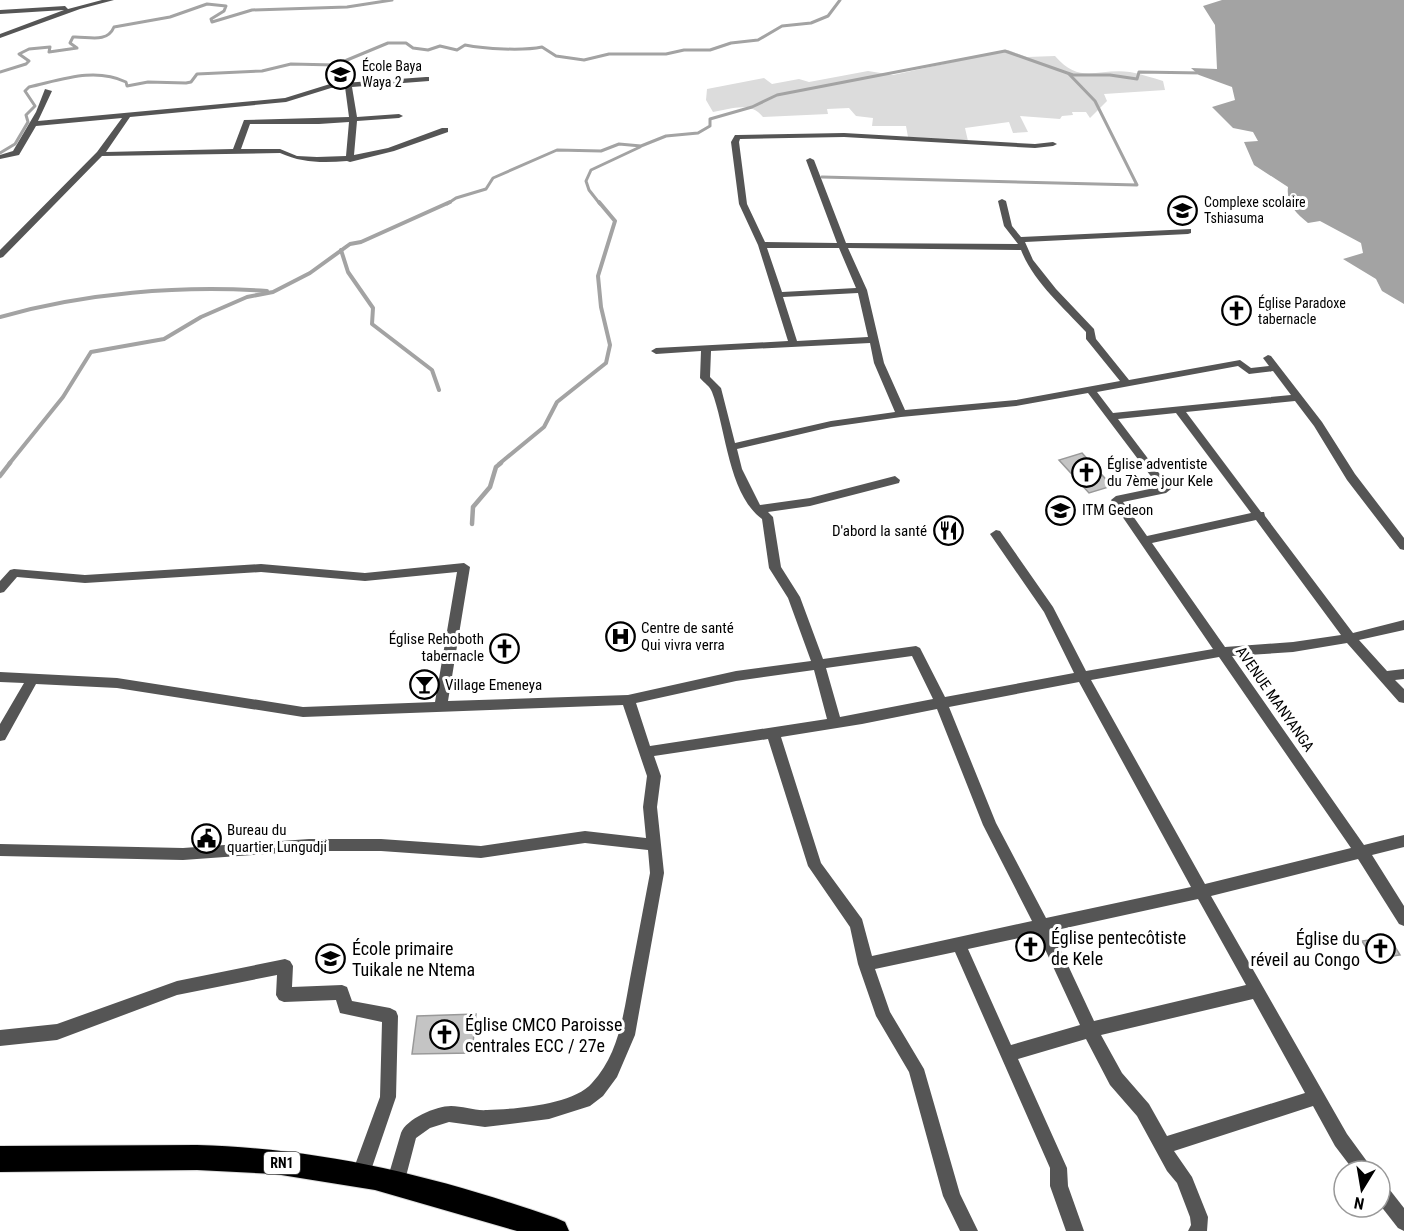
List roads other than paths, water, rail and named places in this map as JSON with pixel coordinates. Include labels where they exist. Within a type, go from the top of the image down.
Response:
[{"type":"highway","name":"RN1","points":[[0,1159],[243,1159],[315,1166],[395,1184],[506,1214],[556,1231]]},
{"type":"street","points":[[26,10],[32,5],[32,0]]},
{"type":"street","points":[[0,36],[78,7],[111,0]]},
{"type":"street","points":[[0,12],[78,7]]},
{"type":"street","points":[[33,124],[286,100],[319,89],[426,79]]},
{"type":"street","points":[[348,86],[353,118],[350,160]]},
{"type":"street","points":[[0,158],[16,153],[33,124],[48,91]]},
{"type":"street","points":[[0,255],[100,154],[128,115]]},
{"type":"street","points":[[236,152],[247,122],[319,122],[399,116]]},
{"type":"street","points":[[100,154],[280,151],[296,158],[350,160],[405,146],[445,130]]},
{"type":"street","points":[[794,345],[762,245],[743,204],[735,142],[738,137],[844,135],[1035,146],[1053,144]]},
{"type":"street","points":[[810,160],[862,290],[879,363],[902,414]]},
{"type":"street","points":[[1002,201],[1008,226],[1036,270],[1091,331],[1091,339],[1127,384]]},
{"type":"street","points":[[762,245],[1021,244],[1188,231]]},
{"type":"street","points":[[777,295],[862,290]]},
{"type":"street","points":[[656,351],[752,344],[794,345],[873,340]]},
{"type":"street","points":[[706,348],[705,378],[716,388],[737,469],[756,509],[767,517],[776,568],[794,597],[818,663],[835,723]]},
{"type":"street","points":[[1268,358],[1296,398],[1318,424],[1352,477],[1404,546]]},
{"type":"street","points":[[731,447],[831,424],[902,414],[1016,403],[1240,363],[1249,371],[1275,368]]},
{"type":"street","points":[[1091,391],[1111,417],[1178,408],[1296,398]]},
{"type":"street","points":[[1178,408],[1350,638],[1404,698]]},
{"type":"street","name":"AVENUE MANYANGA","points":[[1111,417],[1166,489],[1116,500],[1223,652],[1404,919]]},
{"type":"street","points":[[756,509],[788,508],[824,500],[856,488],[896,480]]},
{"type":"street","points":[[1145,541],[1260,515]]},
{"type":"street","points":[[996,534],[1049,610],[1102,715],[1204,891],[1341,1140],[1356,1159]]},
{"type":"street","points":[[0,589],[14,573],[85,579],[261,568],[365,577],[465,567],[441,707]]},
{"type":"street","points":[[647,752],[835,723],[1223,652],[1293,647],[1350,638],[1404,625]]},
{"type":"street","points":[[0,676],[117,683],[303,712],[628,700],[736,676],[916,651],[941,703],[990,825],[1042,925],[1090,1030],[1116,1080],[1143,1110],[1182,1177],[1199,1217],[1200,1227],[1197,1231]]},
{"type":"street","points":[[1386,676],[1404,674]]},
{"type":"street","points":[[0,736],[33,678]]},
{"type":"street","points":[[395,1184],[410,1133],[426,1121],[449,1114],[485,1119],[549,1111],[584,1100],[602,1084],[611,1071],[627,1035],[657,873],[650,807],[654,776],[628,700]]},
{"type":"street","points":[[773,733],[815,866],[857,924],[866,964],[884,1016],[916,1069],[952,1196],[969,1231]]},
{"type":"street","points":[[0,850],[183,854],[309,845],[381,845],[480,852],[585,837],[654,844]]},
{"type":"street","points":[[866,964],[1204,891],[1404,841]]},
{"type":"street","points":[[959,945],[1058,1168],[1059,1186],[1075,1231]]},
{"type":"street","points":[[0,1038],[57,1032],[177,988],[285,966],[284,995],[342,992],[346,1008],[390,1016],[388,1098],[360,1176]]},
{"type":"street","points":[[1007,1054],[1090,1030],[1258,990]]},
{"type":"street","points":[[1162,1146],[1317,1097]]},
{"type":"street","points":[[1392,1206],[1404,1222]]},
{"type":"waterway","points":[[0,72],[26,64],[29,61],[19,54],[29,49],[50,47],[49,52],[77,48],[70,43],[73,37],[107,36],[114,27],[170,17],[207,4],[226,6],[224,11],[211,19],[212,22],[252,10],[347,7],[392,0]]},
{"type":"waterway","points":[[0,153],[15,144],[28,122],[26,115],[35,106],[25,91],[29,87],[65,78],[102,75],[126,82],[127,86],[148,82],[186,83],[191,82],[197,74],[262,71],[291,64],[335,65],[388,43],[406,43],[413,48],[428,50],[440,46],[457,50],[465,45],[504,49],[542,47],[556,56],[584,60],[609,54],[666,54],[684,50],[710,50],[731,43],[758,40],[782,26],[811,23],[828,16],[840,0]]},
{"type":"waterway","points":[[450,202],[486,189],[493,178],[557,150],[601,151],[619,144],[641,146],[666,136],[698,133],[710,126],[710,119],[752,107],[777,95],[1005,51],[1073,75],[1110,75],[1137,79],[1139,72],[1202,73]]},
{"type":"waterway","points":[[822,177],[1137,185],[1095,101],[1069,74]]},
{"type":"waterway","points":[[600,204],[589,190],[586,181],[591,170],[640,147]]},
{"type":"waterway","points":[[341,250],[350,244],[361,242],[450,202]]},
{"type":"waterway","points":[[499,464],[544,427],[557,402],[606,363],[610,345],[601,307],[598,276],[615,221],[599,202]]},
{"type":"waterway","points":[[9,464],[63,397],[91,352],[164,339],[201,317],[247,297],[273,292],[310,273],[341,250]]},
{"type":"waterway","points":[[341,250],[348,272],[373,308],[372,324],[432,370],[439,390]]},
{"type":"waterway","points":[[0,317],[65,302],[132,293],[200,289],[267,291]]},
{"type":"waterway","points":[[0,476],[10,463]]},
{"type":"waterway","points":[[472,524],[473,507],[490,487],[496,467],[501,463]]},
{"type":"place","name":"École Baya Waya 2","points":[[341,74]]},
{"type":"place","name":"Complexe scolaire Tshiasuma","points":[[1183,210]]},
{"type":"place","name":"Église Paradoxe tabernacle","points":[[1237,311]]},
{"type":"place","name":"Église adventiste du 7ème jour Kele","points":[[1086,473]]},
{"type":"place","name":"ITM Gedeon","points":[[1061,510]]},
{"type":"place","name":"D'abord la santé","points":[[948,531]]},
{"type":"place","name":"Centre de santé Qui vivra verra","points":[[620,637]]},
{"type":"place","name":"Église Rehoboth tabernacle","points":[[505,648]]},
{"type":"place","name":"Village Emeneya","points":[[424,685]]},
{"type":"place","name":"Bureau du quartier Lungudji","points":[[206,839]]},
{"type":"place","name":"Église pentecôtiste de Kele","points":[[1030,947]]},
{"type":"place","name":"Église du réveil au Congo","points":[[1381,948]]},
{"type":"place","name":"École primaire Tuikale ne Ntema","points":[[331,958]]},
{"type":"place","name":"Église CMCO Paroisse centrales ECC / 27e","points":[[444,1034]]}]
